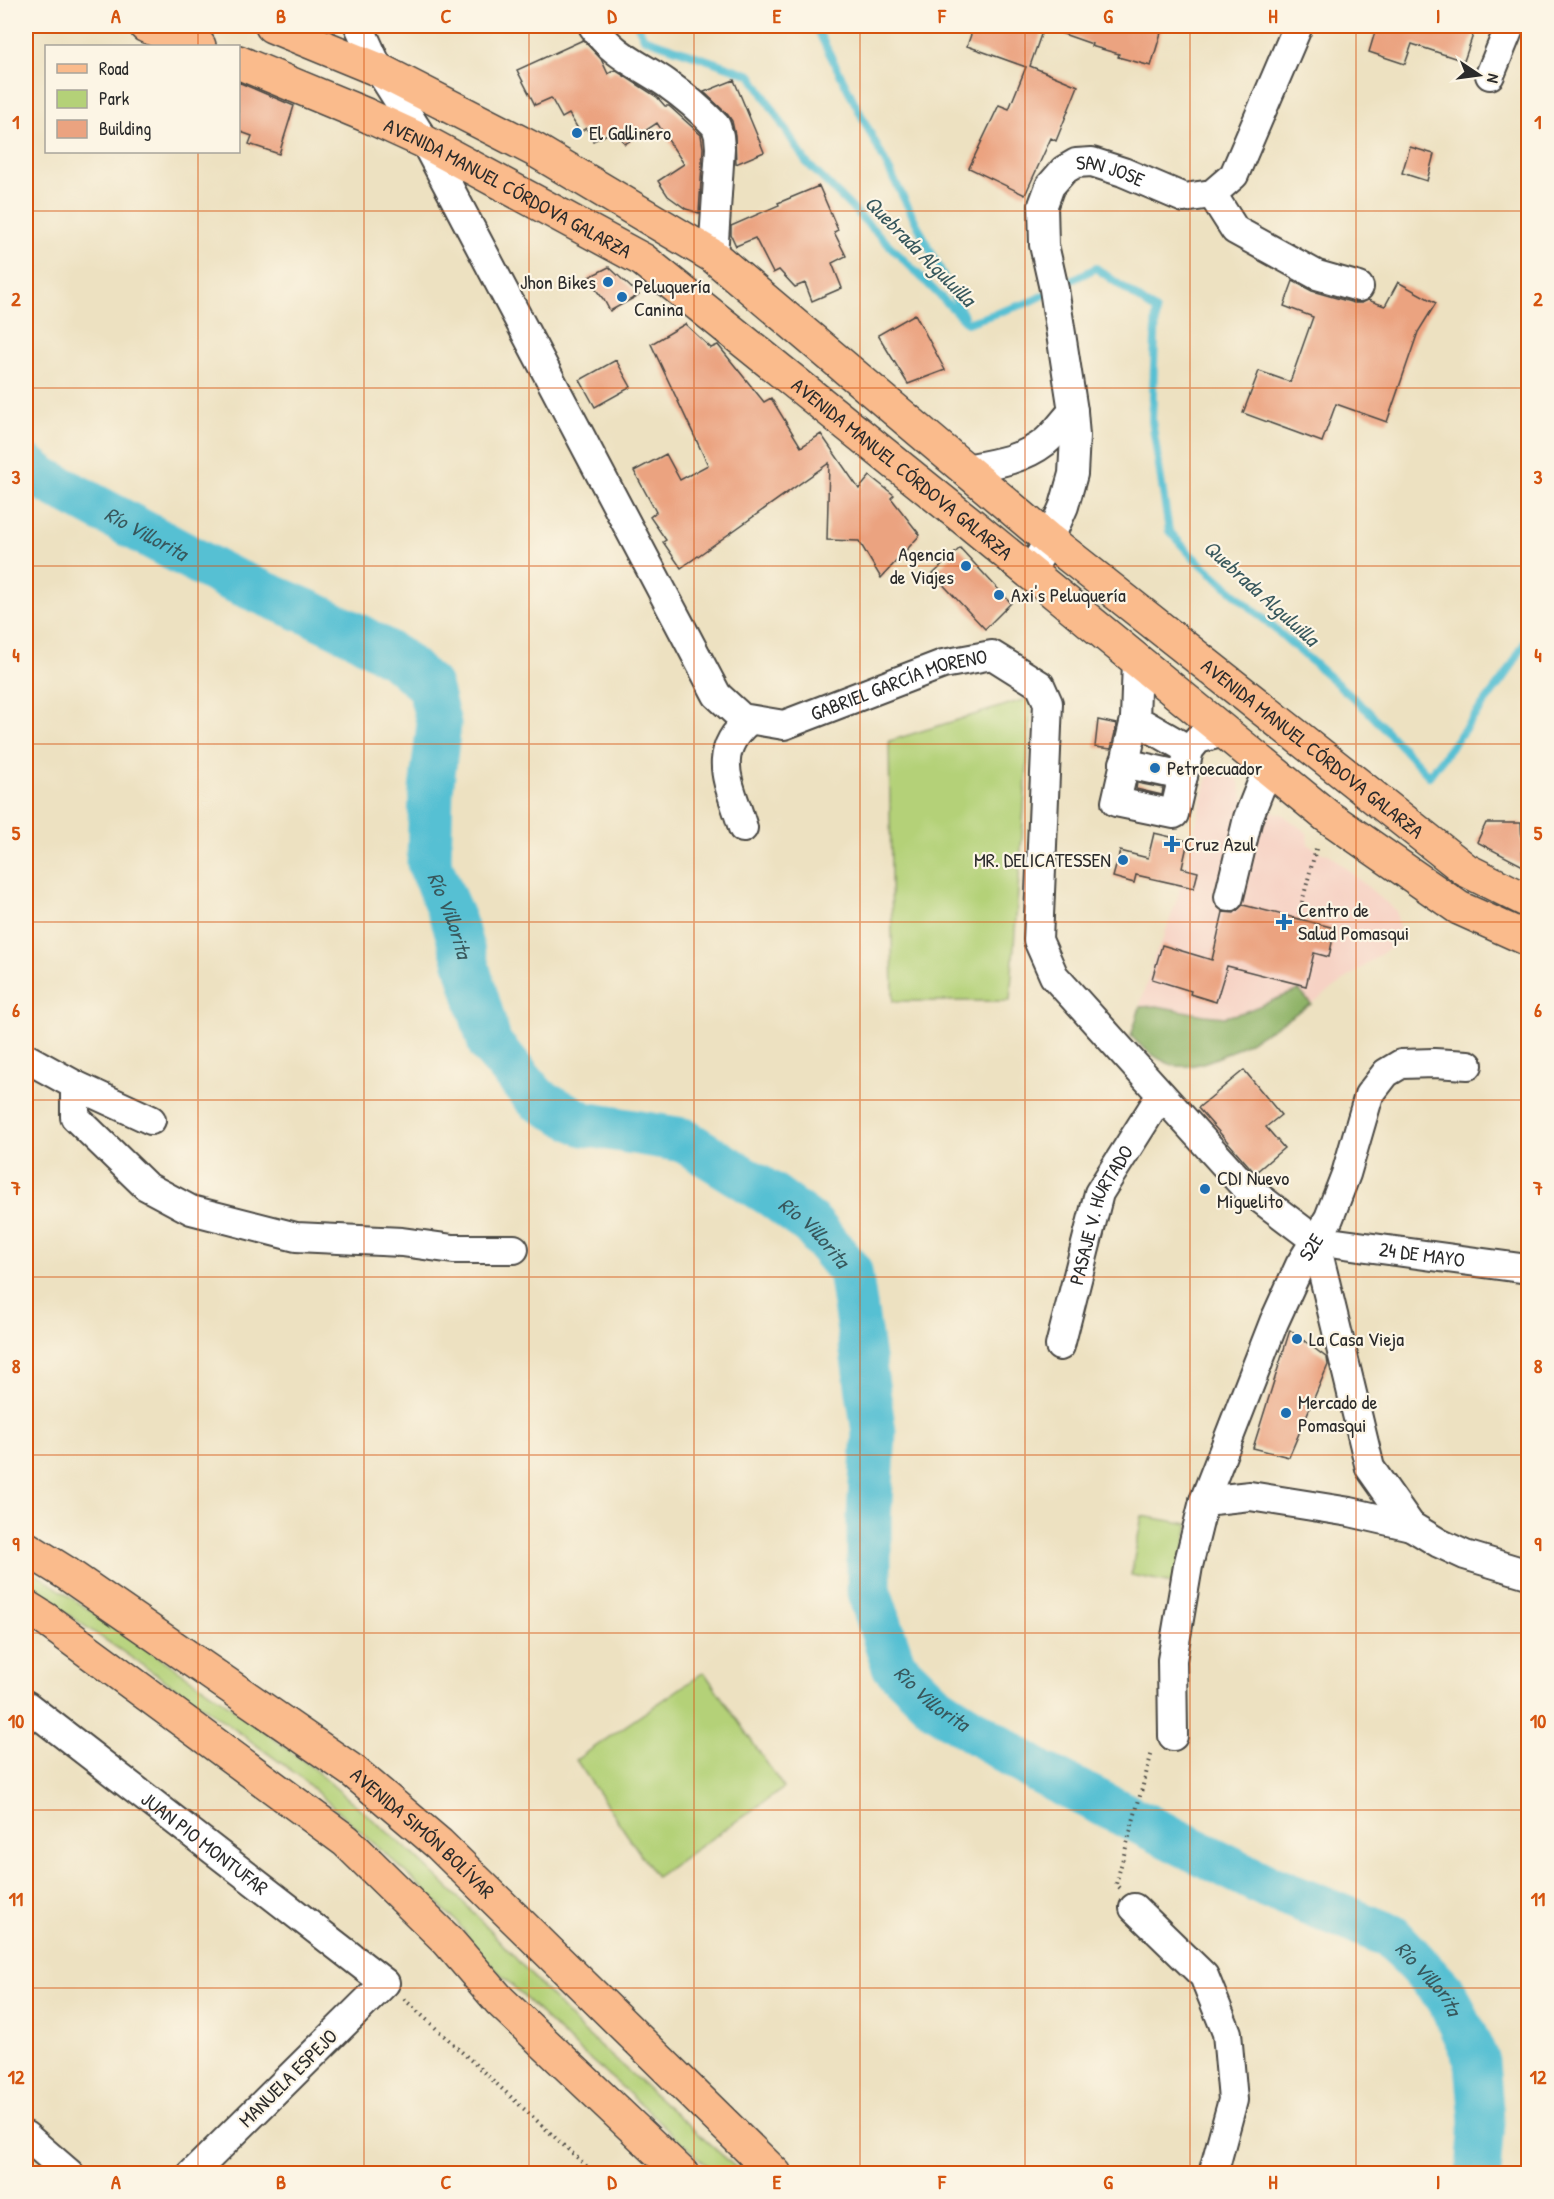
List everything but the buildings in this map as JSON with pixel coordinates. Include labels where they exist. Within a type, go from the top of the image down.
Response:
[{"type":"main road","points":[[146,26],[196,45]]},
{"type":"main road","name":"AVENIDA MANUEL CÓRDOVA GALARZA","points":[[272,26],[375,68],[535,150],[713,256],[1049,540],[1151,621],[1466,870],[1528,901]]},
{"type":"main road","name":"AVENIDA MANUEL CÓRDOVA GALARZA","points":[[240,63],[425,142],[643,260],[1327,816],[1460,908],[1528,939]]},
{"type":"main road","points":[[366,115],[375,68]]},
{"type":"main road","points":[[1132,657],[1151,621]]},
{"type":"main road","points":[[1219,727],[1240,691]]},
{"type":"main road","name":"AVENIDA SIMÓN BOLÍVAR","points":[[26,1548],[66,1573],[354,1772],[439,1844],[775,2174]]},
{"type":"main road","points":[[26,1607],[346,1841],[448,1941],[500,2001],[682,2174]]},
{"type":"street","name":"GABRIEL GARCÍA MORENO","points":[[359,26],[375,68],[425,142],[717,695],[742,718],[784,725],[943,663],[992,655],[1040,685],[1048,703],[1038,940],[1054,976],[1245,1187],[1315,1240]]},
{"type":"street","points":[[593,26],[620,55],[667,83],[716,126],[720,148],[713,256]]},
{"type":"street","points":[[1296,26],[1234,175],[1212,194],[1235,230],[1317,276],[1359,287]]},
{"type":"street","points":[[1490,75],[1510,26]]},
{"type":"street","name":"SAN JOSE","points":[[1030,573],[1049,540],[1064,506],[1073,474],[1073,411],[1054,289],[1044,245],[1043,205],[1050,186],[1065,170],[1076,163],[1092,162],[1123,172],[1184,198],[1212,194]]},
{"type":"street","points":[[965,469],[999,463],[1024,455],[1045,442],[1073,411]]},
{"type":"street","points":[[1132,657],[1135,719],[1116,802],[1174,814],[1186,763],[1198,739],[1219,727]]},
{"type":"street","points":[[1135,719],[1186,763]]},
{"type":"street","points":[[742,828],[728,784],[725,764],[732,738],[750,720]]},
{"type":"street","points":[[1125,763],[1186,763]]},
{"type":"street","points":[[1229,897],[1248,818],[1268,768]]},
{"type":"street","points":[[26,1058],[75,1085],[151,1120]]},
{"type":"street","name":"S2E","points":[[1163,1744],[1172,1660],[1188,1566],[1204,1501],[1274,1322],[1300,1265],[1329,1218],[1346,1174],[1369,1095],[1386,1073],[1401,1064],[1468,1065]]},
{"type":"street","points":[[75,1085],[75,1117],[146,1186],[191,1210],[296,1237],[402,1242],[453,1249],[514,1249]]},
{"type":"street","name":"PASAJE V. HURTADO","points":[[1060,1346],[1099,1193],[1161,1095]]},
{"type":"street","points":[[1315,1240],[1370,1468],[1411,1526]]},
{"type":"street","name":"24 DE MAYO","points":[[1315,1240],[1528,1269]]},
{"type":"street","points":[[1204,1501],[1250,1496],[1350,1512],[1411,1526],[1465,1555],[1528,1574]]},
{"type":"street","name":"JUAN PIO MONTUFAR","points":[[26,1705],[386,1983]]},
{"type":"street","points":[[1134,1908],[1204,1976],[1227,2033],[1233,2100],[1213,2174]]},
{"type":"street","name":"MANUELA ESPEJO","points":[[192,2174],[386,1983]]},
{"type":"street","points":[[26,2136],[70,2174]]},
{"type":"path","points":[[1299,914],[1315,850],[1327,816]]},
{"type":"path","points":[[1116,1884],[1163,1744]]},
{"type":"path","points":[[386,1983],[595,2174]]},
{"type":"shaded area","name":"Centro de Salud Pomasqui","points":[[1222,771],[1238,780],[1244,801],[1282,814],[1307,833],[1308,844],[1322,853],[1329,854],[1396,911],[1399,927],[1398,939],[1395,944],[1311,1004],[1255,1037],[1212,1061],[1193,1066],[1176,1066],[1157,1057],[1131,1036],[1155,955],[1177,899],[1209,772]]},
{"type":"green space","points":[[1032,697],[1010,1001],[893,1001],[889,741]]},
{"type":"green space","points":[[1299,990],[1311,1004],[1227,1054],[1192,1066],[1177,1066],[1165,1062],[1131,1036],[1140,1007],[1157,1006],[1225,1017],[1244,1012]]},
{"type":"green space","points":[[1142,1516],[1189,1524],[1178,1584],[1131,1575]]},
{"type":"green space","points":[[26,1567],[215,1695],[309,1765],[413,1854],[471,1910],[581,2029],[742,2173],[715,2173],[570,2042],[482,1956],[458,1923],[299,1776],[204,1707],[26,1586]]},
{"type":"green space","points":[[704,1672],[784,1788],[656,1877],[576,1760]]},
{"type":"waterway","name":"Quebrada Alguluilla","points":[[638,26],[644,38],[751,75],[806,162],[967,323],[1030,302],[1048,293]]},
{"type":"waterway","points":[[817,26],[964,316]]},
{"type":"waterway","name":"Quebrada Alguluilla","points":[[1058,287],[1096,268],[1156,311],[1152,421],[1169,531],[1191,555],[1367,710],[1429,776],[1508,672],[1528,637]]},
{"type":"waterway","name":"Río Villorita","points":[[26,466],[42,478],[226,577],[360,637],[398,659],[429,686],[439,724],[431,791],[429,863],[454,922],[490,1044],[537,1099],[584,1124],[683,1140],[773,1196],[812,1225],[850,1271],[874,1432],[869,1517],[869,1592],[894,1666],[935,1706],[1039,1772],[1267,1886],[1391,1936],[1447,1996],[1477,2062],[1482,2121],[1478,2174]]},
{"type":"place","name":"El Gallinero","points":[[577,133]]},
{"type":"place","name":"Jhon Bikes","points":[[608,282]]},
{"type":"place","name":"Peluquería Canina","points":[[622,297]]},
{"type":"place","name":"Agencia de Viajes","points":[[966,566]]},
{"type":"place","name":"Axi's Peluquería","points":[[999,595]]},
{"type":"place","name":"Petroecuador","points":[[1155,768]]},
{"type":"place","name":"Cruz Azul","points":[[1172,844]]},
{"type":"place","name":"MR. DELICATESSEN","points":[[1123,860]]},
{"type":"place","name":"Centro de Salud Pomasqui","points":[[1284,922]]},
{"type":"place","name":"CDI Nuevo Miguelito","points":[[1205,1189]]},
{"type":"place","name":"La Casa Vieja","points":[[1297,1339]]},
{"type":"place","name":"Mercado de Pomasqui","points":[[1286,1413]]}]
